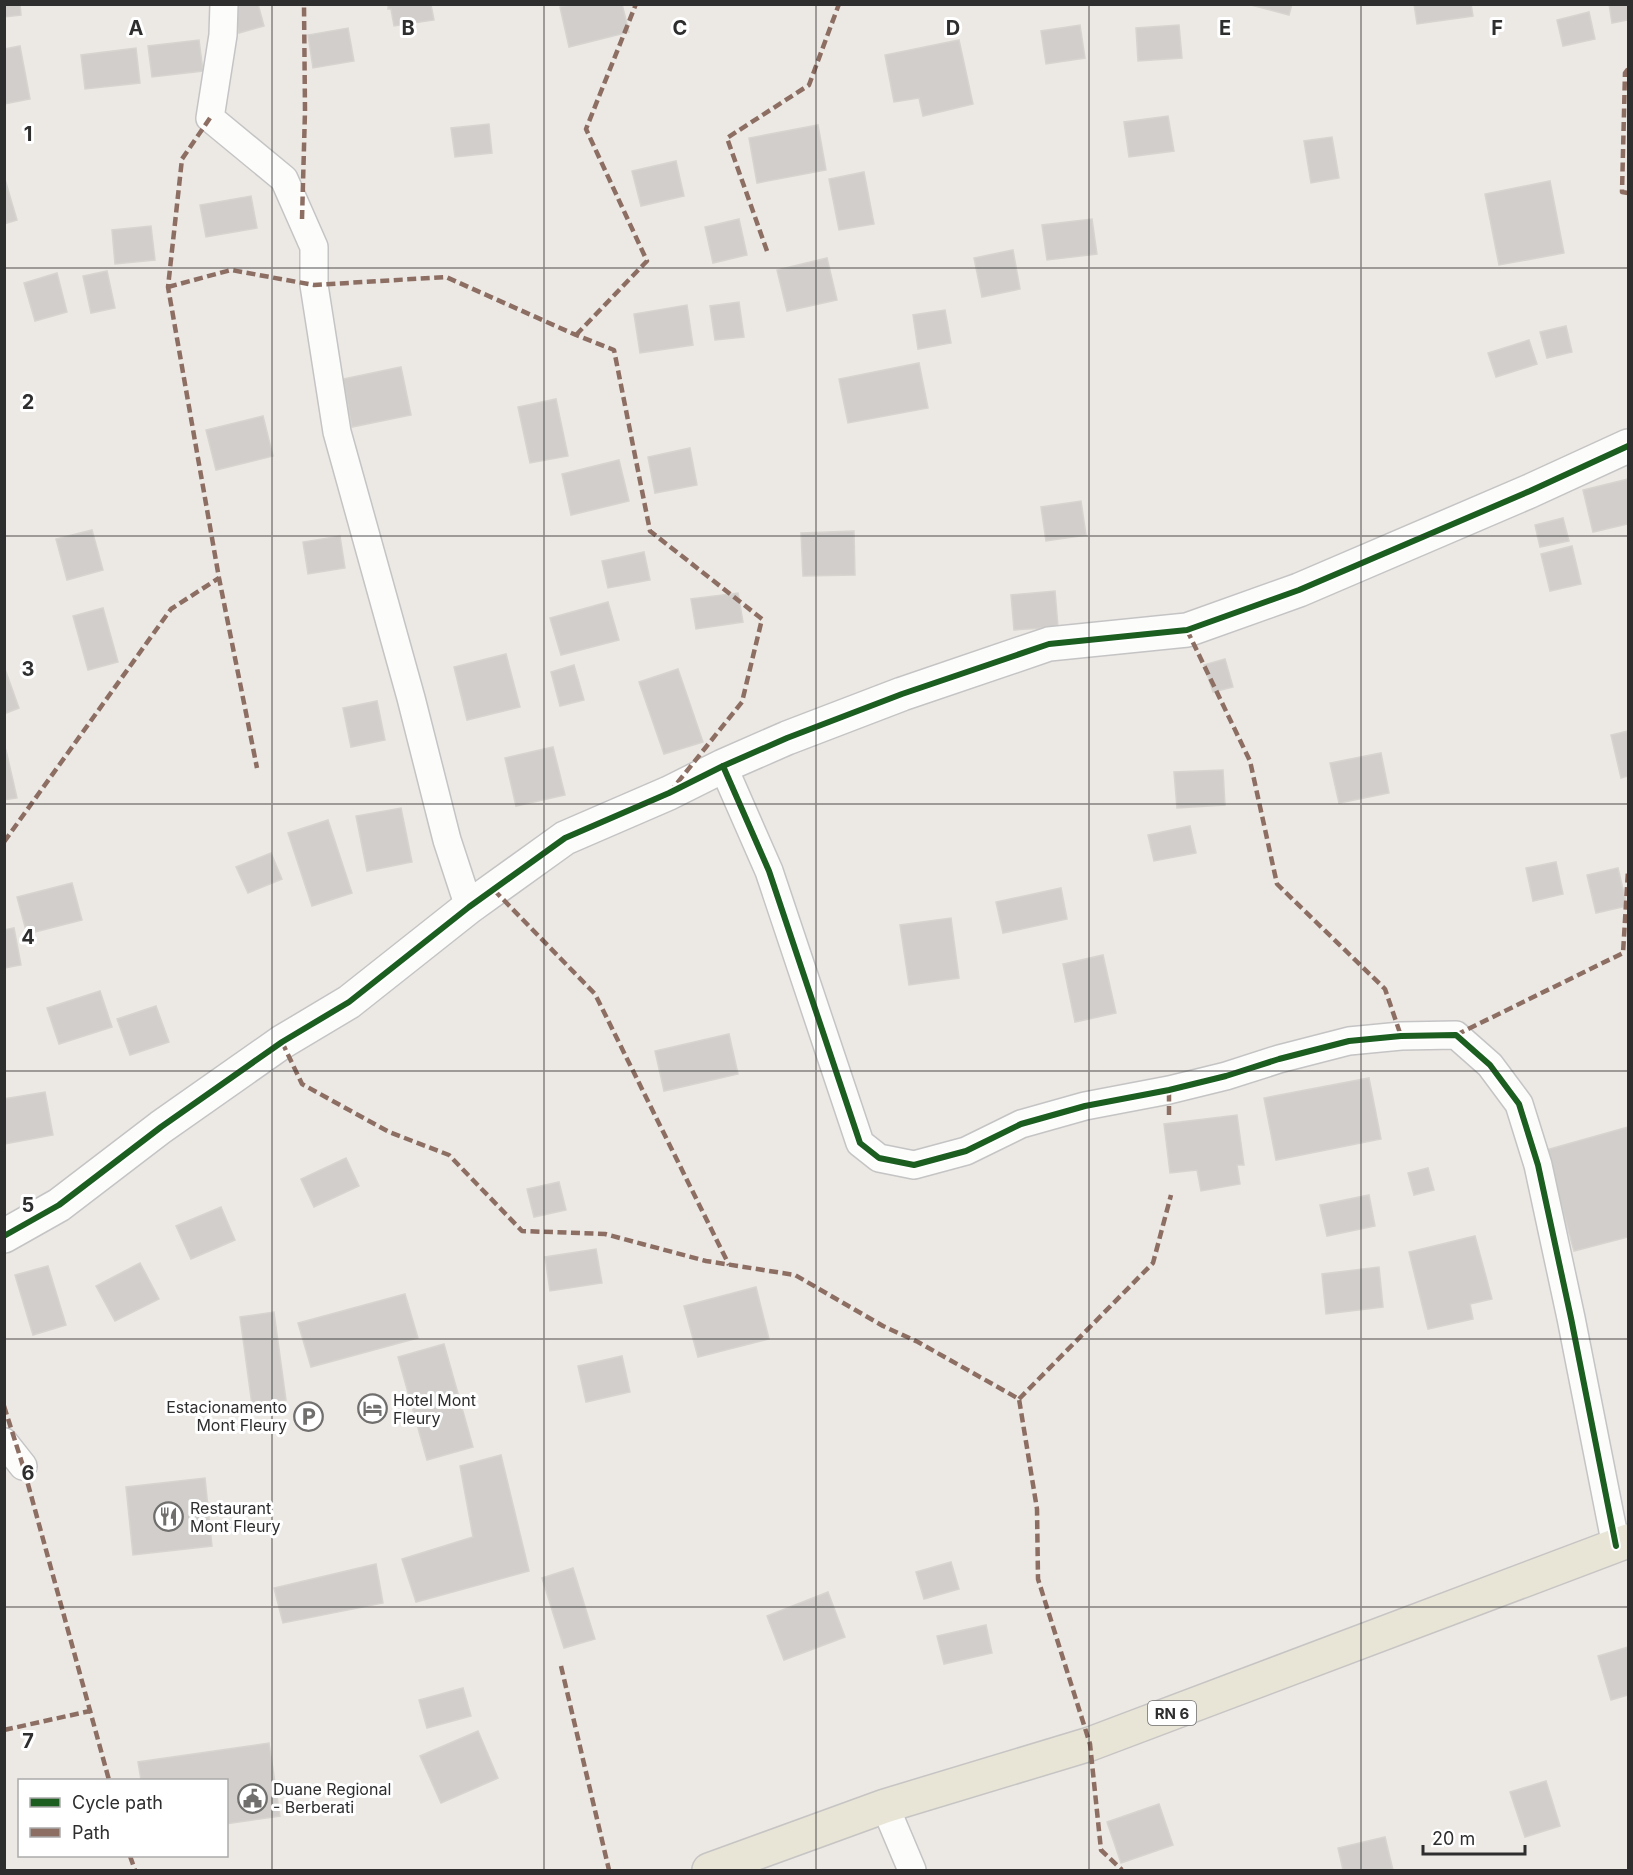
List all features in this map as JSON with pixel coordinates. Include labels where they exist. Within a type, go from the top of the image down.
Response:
[{"type":"main road","name":"RN 6","points":[[709,1870],[885,1806],[1090,1744],[1622,1543]]},
{"type":"street","points":[[224,4],[223,35],[210,118],[284,179],[314,247],[314,285],[337,432],[411,698],[447,840],[469,907]]},
{"type":"street","points":[[4,1236],[59,1205],[207,1094],[282,1042],[349,1002],[469,907],[565,838],[787,738],[902,694],[1049,644],[1187,630],[1299,590],[1629,446]]},
{"type":"street","points":[[723,766],[769,872],[861,1143],[879,1158],[914,1165],[966,1151],[1021,1124],[1085,1106],[1181,1087],[1349,1041],[1401,1036],[1456,1035],[1490,1065],[1519,1104],[1538,1165],[1570,1318],[1622,1543]]},
{"type":"street","points":[[4,1442],[23,1466]]},
{"type":"street","points":[[885,1806],[912,1870]]},
{"type":"building","points":[[4,4],[20,4],[21,15],[4,17]]},
{"type":"building","points":[[231,4],[258,4],[264,26],[239,33]]},
{"type":"building","points":[[388,4],[442,4],[431,5],[434,20],[394,26]]},
{"type":"building","points":[[572,4],[622,4],[629,32],[569,47],[560,7]]},
{"type":"building","points":[[1247,4],[1292,4],[1289,15]]},
{"type":"building","points":[[1414,4],[1471,4],[1473,16],[1417,24]]},
{"type":"building","points":[[1609,4],[1628,4],[1628,20],[1612,23]]},
{"type":"building","points":[[1589,12],[1595,39],[1563,46],[1557,20]]},
{"type":"building","points":[[1080,25],[1085,58],[1046,64],[1041,31]]},
{"type":"building","points":[[1179,25],[1182,58],[1138,61],[1136,28]]},
{"type":"building","points":[[348,28],[354,61],[313,68],[308,35]]},
{"type":"building","points":[[199,40],[203,71],[152,77],[148,46]]},
{"type":"building","points":[[959,40],[973,104],[923,116],[919,98],[894,102],[885,55]]},
{"type":"building","points":[[20,46],[30,99],[4,104],[4,49]]},
{"type":"building","points":[[136,48],[140,83],[85,89],[81,55]]},
{"type":"building","points":[[1168,116],[1174,151],[1129,157],[1124,122]]},
{"type":"building","points":[[489,124],[492,153],[455,157],[451,128]]},
{"type":"building","points":[[818,125],[826,170],[757,183],[749,138]]},
{"type":"building","points":[[1332,137],[1339,178],[1311,183],[1304,141]]},
{"type":"building","points":[[676,161],[684,196],[641,206],[632,171]]},
{"type":"building","points":[[864,172],[874,224],[839,230],[829,179]]},
{"type":"building","points":[[4,176],[17,220],[4,224]]},
{"type":"building","points":[[1550,181],[1564,253],[1499,265],[1485,194]]},
{"type":"building","points":[[251,196],[257,228],[206,237],[200,205]]},
{"type":"building","points":[[739,219],[747,255],[713,263],[705,227]]},
{"type":"building","points":[[1092,219],[1097,254],[1047,260],[1042,225]]},
{"type":"building","points":[[151,226],[155,260],[115,264],[112,230]]},
{"type":"building","points":[[1013,250],[1020,289],[982,297],[974,258]]},
{"type":"building","points":[[827,258],[837,300],[787,311],[777,270]]},
{"type":"building","points":[[107,271],[115,308],[91,313],[83,276]]},
{"type":"building","points":[[57,273],[67,312],[35,321],[24,283]]},
{"type":"building","points":[[739,302],[744,337],[715,340],[710,306]]},
{"type":"building","points":[[687,305],[693,345],[640,353],[634,314]]},
{"type":"building","points":[[945,310],[951,343],[918,349],[913,315]]},
{"type":"building","points":[[1566,326],[1572,352],[1547,358],[1540,332]]},
{"type":"building","points":[[1529,340],[1537,364],[1496,377],[1488,353]]},
{"type":"building","points":[[919,363],[928,408],[848,423],[839,379]]},
{"type":"building","points":[[401,367],[411,415],[352,427],[343,379]]},
{"type":"building","points":[[556,399],[568,456],[530,463],[518,407]]},
{"type":"building","points":[[263,416],[273,456],[216,470],[206,430]]},
{"type":"building","points":[[690,448],[697,485],[655,493],[648,457]]},
{"type":"building","points":[[619,460],[629,501],[571,515],[562,474]]},
{"type":"building","points":[[1628,479],[1628,524],[1593,532],[1583,490]]},
{"type":"building","points":[[1081,501],[1086,535],[1046,541],[1041,507]]},
{"type":"building","points":[[1563,518],[1569,541],[1540,547],[1535,525]]},
{"type":"building","points":[[92,530],[103,570],[67,580],[56,539]]},
{"type":"building","points":[[854,531],[855,575],[803,576],[801,533]]},
{"type":"building","points":[[340,536],[345,568],[308,574],[303,542]]},
{"type":"building","points":[[1572,546],[1581,584],[1550,591],[1541,554]]},
{"type":"building","points":[[644,552],[650,580],[608,588],[602,561]]},
{"type":"building","points":[[1055,591],[1058,627],[1014,630],[1011,595]]},
{"type":"building","points":[[738,593],[743,622],[696,629],[691,599]]},
{"type":"building","points":[[608,602],[619,640],[561,655],[550,618]]},
{"type":"building","points":[[103,608],[118,662],[88,670],[73,616]]},
{"type":"building","points":[[506,654],[520,707],[467,720],[454,667]]},
{"type":"building","points":[[1225,659],[1233,687],[1213,692],[1204,665]]},
{"type":"building","points":[[574,665],[584,700],[560,706],[551,672]]},
{"type":"building","points":[[678,669],[703,742],[664,754],[639,682]]},
{"type":"building","points":[[4,670],[19,708],[4,714]]},
{"type":"building","points":[[377,701],[385,740],[351,747],[343,708]]},
{"type":"building","points":[[1628,731],[1628,776],[1621,778],[1611,735]]},
{"type":"building","points":[[553,747],[565,795],[516,806],[505,758]]},
{"type":"building","points":[[4,750],[6,750],[17,798],[4,800]]},
{"type":"building","points":[[1381,753],[1389,793],[1339,803],[1330,763]]},
{"type":"building","points":[[1223,770],[1225,805],[1177,808],[1174,772]]},
{"type":"building","points":[[401,808],[412,862],[367,871],[356,816]]},
{"type":"building","points":[[328,820],[352,893],[312,906],[288,833]]},
{"type":"building","points":[[1190,826],[1196,853],[1154,861],[1148,835]]},
{"type":"building","points":[[271,853],[282,879],[248,893],[236,867]]},
{"type":"building","points":[[1556,862],[1563,894],[1533,901],[1526,868]]},
{"type":"building","points":[[1618,868],[1627,906],[1596,913],[1587,875]]},
{"type":"building","points":[[72,883],[82,920],[27,934],[17,897]]},
{"type":"building","points":[[1061,888],[1067,919],[1003,933],[996,902]]},
{"type":"building","points":[[951,918],[959,978],[909,985],[900,925]]},
{"type":"building","points":[[14,928],[21,965],[4,968],[4,930]]},
{"type":"building","points":[[1103,955],[1116,1013],[1075,1022],[1063,964]]},
{"type":"building","points":[[100,991],[112,1027],[59,1044],[47,1008]]},
{"type":"building","points":[[156,1006],[169,1042],[130,1055],[117,1019]]},
{"type":"building","points":[[729,1034],[738,1074],[664,1091],[655,1051]]},
{"type":"building","points":[[1369,1078],[1381,1139],[1276,1160],[1264,1098]]},
{"type":"building","points":[[45,1092],[53,1135],[4,1144],[4,1099]]},
{"type":"building","points":[[1237,1115],[1244,1165],[1237,1165],[1240,1184],[1201,1191],[1197,1170],[1170,1173],[1164,1124]]},
{"type":"building","points":[[1628,1127],[1628,1237],[1574,1251],[1546,1150]]},
{"type":"building","points":[[346,1158],[359,1186],[314,1207],[301,1179]]},
{"type":"building","points":[[1428,1168],[1434,1190],[1414,1195],[1408,1173]]},
{"type":"building","points":[[559,1182],[566,1210],[534,1217],[527,1189]]},
{"type":"building","points":[[1369,1195],[1375,1226],[1327,1236],[1320,1205]]},
{"type":"building","points":[[221,1207],[235,1240],[191,1259],[176,1226]]},
{"type":"building","points":[[1475,1236],[1492,1299],[1470,1304],[1473,1319],[1428,1329],[1409,1252]]},
{"type":"building","points":[[596,1249],[602,1283],[550,1291],[545,1257]]},
{"type":"building","points":[[140,1263],[159,1299],[115,1321],[96,1286]]},
{"type":"building","points":[[48,1266],[66,1325],[33,1335],[15,1275]]},
{"type":"building","points":[[1379,1267],[1383,1307],[1326,1314],[1322,1274]]},
{"type":"building","points":[[756,1287],[769,1339],[698,1357],[684,1306]]},
{"type":"building","points":[[405,1294],[418,1338],[311,1367],[298,1323]]},
{"type":"building","points":[[274,1312],[286,1400],[252,1405],[240,1317]]},
{"type":"building","points":[[444,1344],[473,1447],[427,1460],[398,1357]]},
{"type":"building","points":[[622,1356],[630,1392],[586,1402],[578,1366]]},
{"type":"building","points":[[501,1455],[529,1571],[416,1602],[402,1559],[473,1537],[460,1466]]},
{"type":"building","name":"Restaurant Mont Fleury","points":[[205,1478],[212,1546],[133,1555],[126,1487]]},
{"type":"building","points":[[951,1562],[959,1589],[924,1599],[916,1572]]},
{"type":"building","points":[[376,1564],[383,1603],[283,1623],[274,1588]]},
{"type":"building","points":[[573,1568],[595,1639],[564,1648],[542,1578]]},
{"type":"building","points":[[828,1592],[845,1637],[784,1660],[767,1616]]},
{"type":"building","points":[[986,1625],[992,1653],[944,1664],[937,1636]]},
{"type":"building","points":[[1628,1647],[1628,1695],[1611,1700],[1598,1656]]},
{"type":"building","points":[[463,1688],[471,1716],[427,1728],[419,1700]]},
{"type":"building","points":[[478,1731],[498,1778],[441,1803],[420,1756]]},
{"type":"building","name":"Duane Regional - Berberati","points":[[269,1743],[280,1816],[228,1824],[228,1779],[141,1779],[138,1762]]},
{"type":"building","points":[[1546,1781],[1560,1826],[1525,1837],[1510,1792]]},
{"type":"building","points":[[1159,1804],[1173,1845],[1121,1863],[1107,1822]]},
{"type":"building","points":[[1385,1837],[1393,1870],[1343,1870],[1338,1848]]},
{"type":"marked path","points":[[302,219],[305,111],[304,4]]},
{"type":"marked path","points":[[576,335],[647,261],[586,129],[636,4]]},
{"type":"marked path","points":[[767,251],[727,138],[809,85],[839,4]]},
{"type":"marked path","points":[[1628,69],[1625,73],[1622,192],[1628,193]]},
{"type":"marked path","points":[[210,118],[182,159],[168,287],[219,578],[257,768]]},
{"type":"marked path","points":[[168,287],[231,270],[314,285],[446,277],[614,350],[650,531],[762,619],[742,702],[674,787]]},
{"type":"marked path","points":[[4,842],[171,609],[219,578]]},
{"type":"marked path","points":[[1187,630],[1250,761],[1277,884],[1385,989],[1401,1036]]},
{"type":"marked path","points":[[1456,1035],[1623,953],[1628,871]]},
{"type":"marked path","points":[[494,890],[595,994],[729,1265]]},
{"type":"marked path","points":[[282,1042],[302,1084],[389,1132],[449,1155],[522,1231],[605,1234],[706,1261],[795,1275],[883,1326],[918,1342],[1019,1399],[1037,1509],[1038,1579],[1090,1744],[1101,1850],[1122,1870]]},
{"type":"marked path","points":[[1169,1090],[1169,1115]]},
{"type":"marked path","points":[[1019,1399],[1153,1263],[1171,1195]]},
{"type":"marked path","points":[[4,1406],[23,1466],[109,1779]]},
{"type":"marked path","points":[[561,1666],[609,1870]]},
{"type":"marked path","points":[[4,1730],[90,1711]]},
{"type":"marked path","points":[[130,1857],[135,1870]]},
{"type":"cycle path","points":[[4,1236],[59,1205],[161,1127],[282,1042],[349,1002],[469,907],[565,838],[787,738],[902,694],[1049,644],[1187,630],[1299,590],[1530,491],[1628,446]]},
{"type":"cycle path","points":[[723,766],[769,871],[860,1143],[879,1158],[914,1165],[966,1151],[1021,1124],[1085,1106],[1169,1090],[1226,1076],[1279,1059],[1349,1041],[1401,1036],[1456,1035],[1490,1065],[1519,1104],[1538,1165],[1616,1546]]},
{"type":"place","name":"Hotel Mont Fleury","points":[[372,1409]]},
{"type":"place","name":"Estacionamento Mont Fleury","points":[[308,1416]]},
{"type":"place","name":"Restaurant Mont Fleury","points":[[169,1517]]},
{"type":"place","name":"Duane Regional - Berberati","points":[[252,1798]]}]
